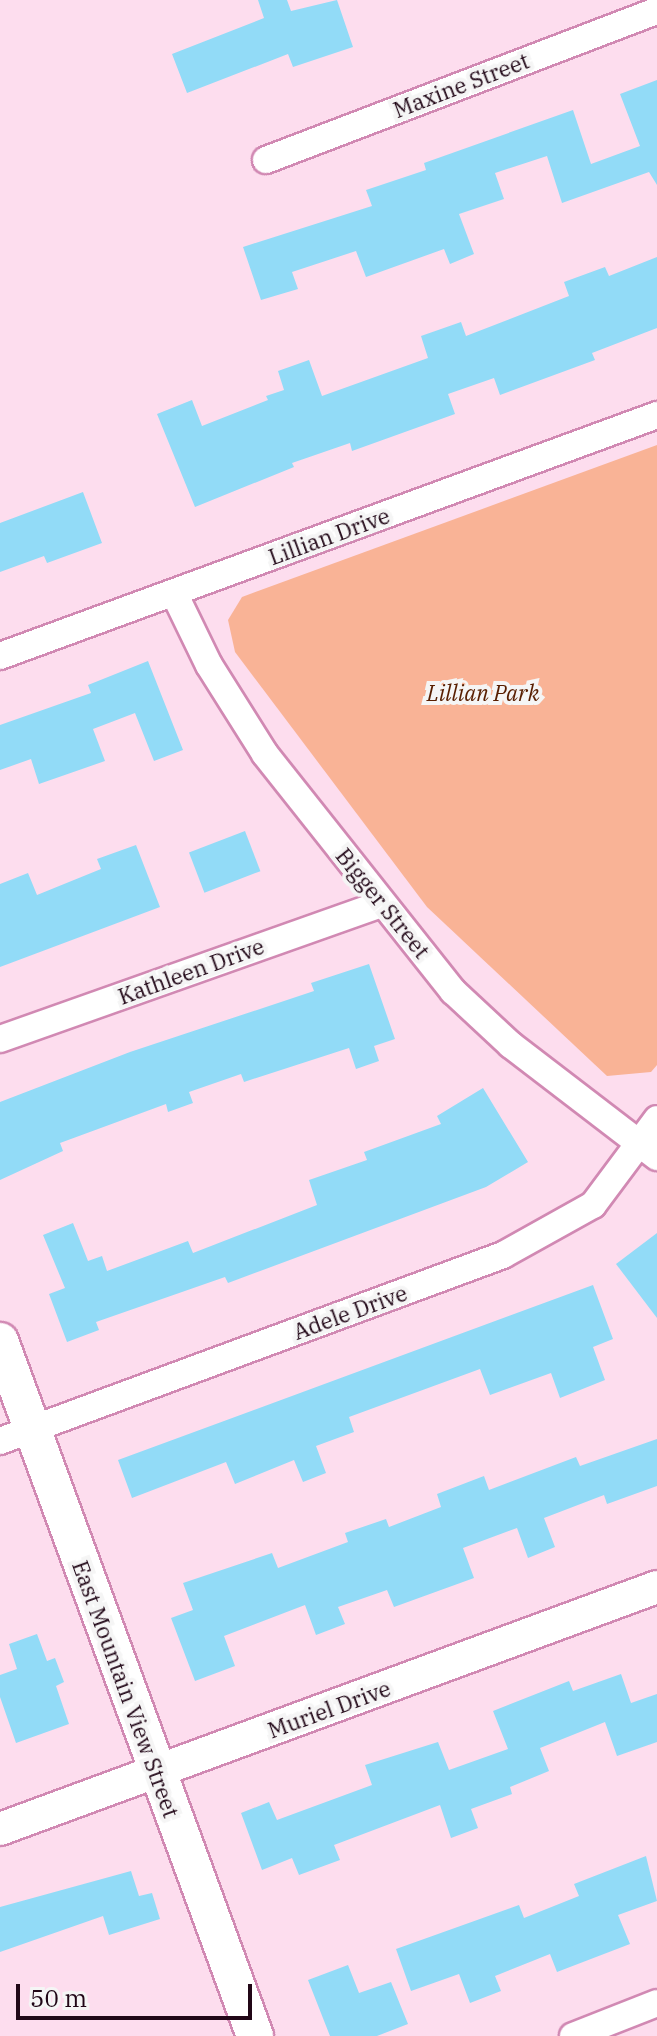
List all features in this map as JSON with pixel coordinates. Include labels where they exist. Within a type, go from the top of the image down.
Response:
[{"type":"main road","name":"East Mountain View Street","points":[[0,1341],[16,1435],[156,1772],[255,2036]]},
{"type":"street","name":"Maxine Street","points":[[266,160],[657,11]]},
{"type":"street","name":"Lillian Drive","points":[[0,656],[657,415]]},
{"type":"street","name":"Bigger Street","points":[[174,593],[209,665],[265,754],[453,991],[511,1045],[648,1150]]},
{"type":"street","name":"Kathleen Drive","points":[[0,1039],[382,904]]},
{"type":"street","name":"Adele Drive","points":[[16,1435],[503,1255],[593,1205],[648,1150],[657,1119]]},
{"type":"street","name":"Muriel Drive","points":[[0,1829],[657,1587]]},
{"type":"street","points":[[573,2036],[657,2003]]},
{"type":"green space","name":"Lillian Park","points":[[657,445],[657,1065],[651,1072],[607,1076],[427,907],[235,652],[228,620],[242,597]]},
{"type":"building","points":[[258,0],[287,0],[291,11],[337,0],[353,47],[293,67],[288,54],[187,93],[172,54],[264,18]]},
{"type":"building","points":[[657,80],[657,185],[649,172],[562,203],[547,156],[495,173],[504,199],[459,214],[474,254],[450,264],[444,249],[366,277],[356,251],[292,272],[298,289],[261,300],[243,247],[372,206],[366,190],[426,170],[424,163],[573,110],[591,164],[640,146],[620,94]]},
{"type":"building","points":[[657,257],[657,328],[592,353],[595,360],[500,395],[494,378],[448,394],[455,414],[352,451],[350,443],[292,463],[294,467],[195,507],[157,414],[192,400],[202,426],[268,400],[266,396],[284,390],[278,371],[309,360],[322,396],[428,358],[421,336],[461,322],[466,336],[569,296],[564,282],[605,267],[609,276]]},
{"type":"building","points":[[83,492],[102,543],[47,563],[44,556],[0,572],[0,523]]},
{"type":"building","points":[[148,661],[183,750],[154,761],[135,713],[93,729],[105,761],[39,784],[31,759],[0,770],[0,725],[91,693],[88,685]]},
{"type":"building","points":[[245,831],[260,871],[204,893],[189,853]]},
{"type":"building","points":[[136,845],[160,907],[0,967],[0,884],[28,873],[37,895],[101,869],[97,859]]},
{"type":"building","points":[[369,964],[395,1039],[374,1046],[379,1061],[356,1069],[349,1048],[244,1082],[241,1074],[189,1092],[193,1103],[168,1112],[166,1104],[60,1143],[63,1151],[0,1180],[0,1102],[130,1052],[314,991],[311,983]]},
{"type":"building","points":[[483,1088],[528,1162],[486,1187],[228,1283],[225,1277],[96,1322],[99,1330],[67,1342],[49,1294],[65,1288],[43,1235],[73,1223],[88,1261],[102,1256],[107,1271],[188,1241],[193,1253],[317,1205],[309,1180],[367,1160],[364,1152],[441,1124],[437,1116]]},
{"type":"building","points":[[657,1233],[657,1318],[616,1264]]},
{"type":"building","points":[[593,1285],[613,1339],[593,1347],[605,1380],[560,1398],[551,1373],[490,1395],[480,1369],[349,1417],[354,1432],[316,1446],[326,1473],[303,1482],[294,1460],[235,1484],[226,1462],[132,1498],[118,1460]]},
{"type":"building","points":[[657,1439],[657,1486],[607,1504],[604,1495],[544,1518],[555,1547],[528,1558],[517,1528],[463,1548],[474,1578],[394,1607],[387,1590],[338,1607],[345,1624],[316,1635],[305,1605],[224,1636],[235,1666],[195,1681],[171,1618],[193,1610],[183,1583],[272,1553],[278,1568],[348,1542],[345,1533],[386,1519],[389,1527],[441,1507],[437,1494],[484,1476],[489,1490],[576,1457],[580,1466]]},
{"type":"building","points":[[37,1634],[47,1661],[55,1658],[64,1682],[56,1686],[69,1724],[16,1743],[0,1697],[0,1675],[17,1669],[9,1644]]},
{"type":"building","points":[[621,1674],[631,1703],[657,1694],[657,1742],[617,1756],[605,1722],[540,1748],[549,1771],[510,1787],[512,1794],[471,1809],[478,1828],[451,1838],[440,1805],[334,1845],[340,1860],[299,1875],[292,1858],[262,1870],[241,1813],[269,1802],[277,1820],[372,1785],[365,1765],[438,1742],[449,1770],[508,1749],[493,1711],[569,1681],[573,1691]]},
{"type":"building","points":[[646,1856],[657,1901],[618,1915],[630,1944],[557,1972],[550,1954],[495,1976],[501,1991],[470,2003],[459,1974],[411,1991],[396,1949],[519,1905],[524,1918],[579,1896],[574,1884]]},
{"type":"building","points":[[131,1871],[139,1896],[152,1893],[160,1919],[109,1935],[103,1916],[0,1952],[0,1907]]},
{"type":"building","points":[[348,1965],[359,1993],[391,1982],[408,2024],[377,2036],[330,2036],[308,1980]]}]
